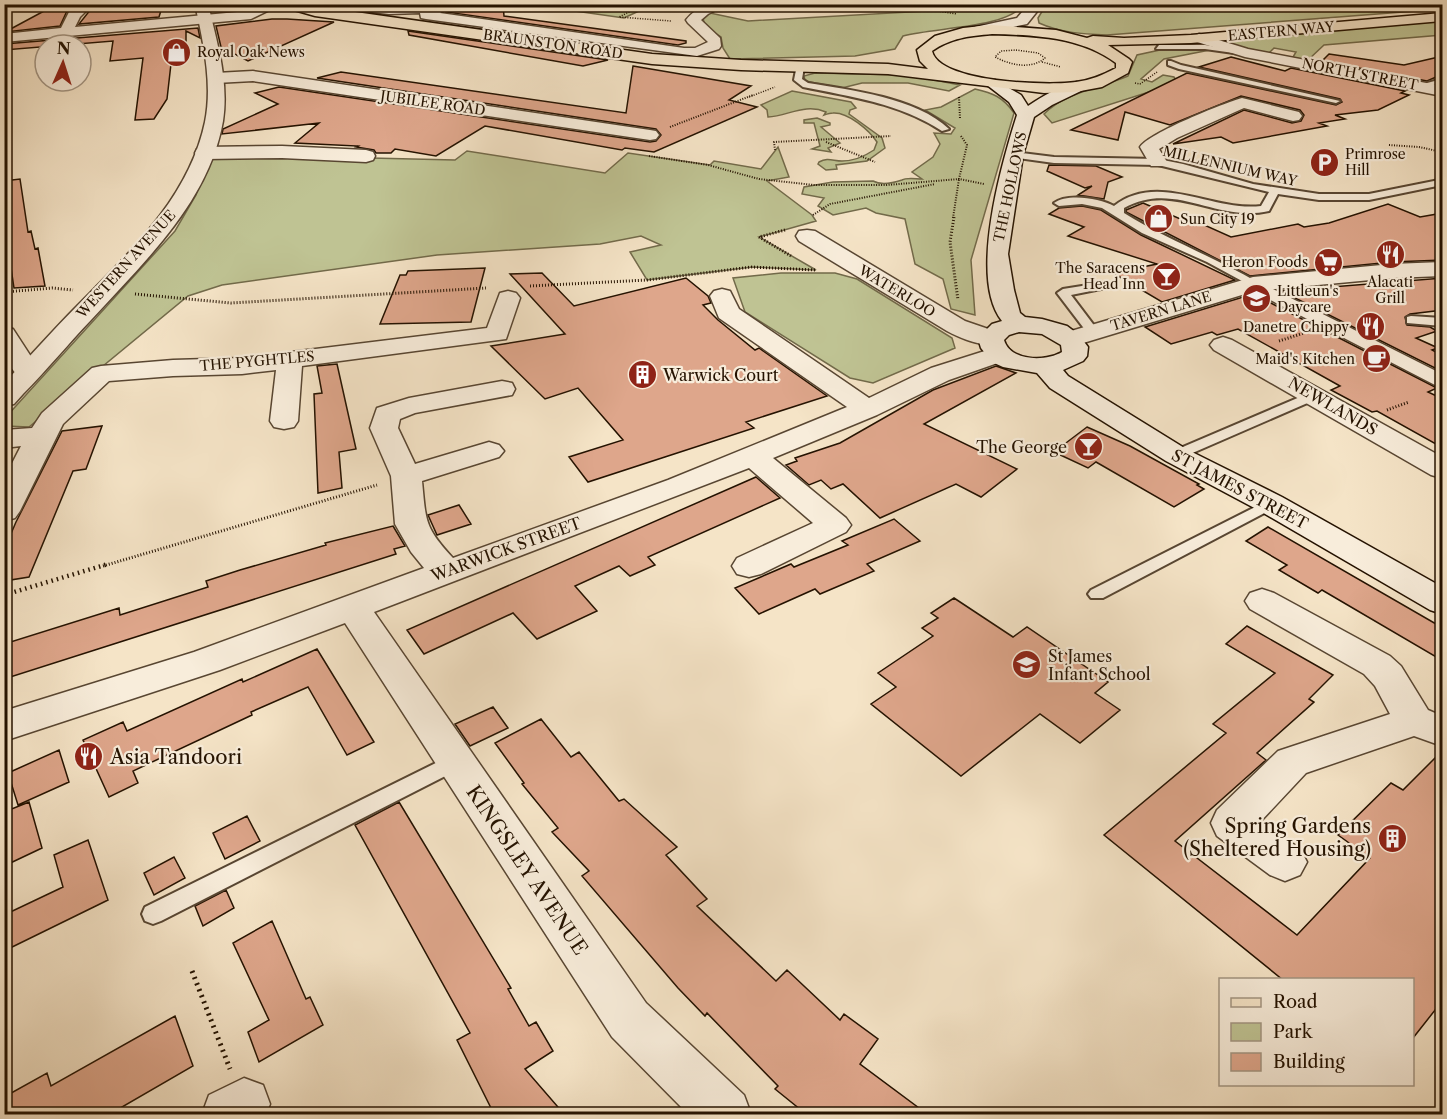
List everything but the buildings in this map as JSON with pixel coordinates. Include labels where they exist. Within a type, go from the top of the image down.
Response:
[{"type":"main road","name":"BRAUNSTON ROAD","points":[[277,4],[315,12],[653,59],[890,69],[958,85]]},
{"type":"main road","name":"EASTERN WAY","points":[[1073,37],[1124,42],[1195,39],[1443,17]]},
{"type":"main road","name":"BRAUNSTON ROAD","points":[[828,67],[882,64],[903,60],[924,50],[940,38],[975,31],[1026,31],[1073,37]]},
{"type":"main road","points":[[1073,37],[1102,46],[1124,62]]},
{"type":"main road","name":"EASTERN WAY","points":[[958,85],[1050,89],[1077,87],[1115,77],[1123,70],[1124,62],[1137,52],[1195,39]]},
{"type":"main road","points":[[924,50],[924,57],[930,64],[958,85]]},
{"type":"street","points":[[66,33],[74,15],[87,4]]},
{"type":"street","points":[[251,15],[277,4]]},
{"type":"street","points":[[355,6],[389,10],[439,10],[664,51],[697,52],[714,46],[715,41],[693,20],[703,11],[722,4]]},
{"type":"street","points":[[404,23],[439,10]]},
{"type":"street","points":[[975,31],[1013,25],[1033,11],[1041,28],[1073,37]]},
{"type":"street","points":[[66,33],[203,12],[251,15],[315,12]]},
{"type":"street","name":"WESTERN AVENUE","points":[[4,398],[150,241],[185,196],[214,123],[217,96],[216,78],[203,12]]},
{"type":"street","points":[[4,38],[33,36]]},
{"type":"street","name":"NORTH STREET","points":[[1195,39],[1241,52],[1281,54],[1443,91]]},
{"type":"street","name":"JUBILEE ROAD","points":[[216,78],[253,76],[650,135]]},
{"type":"street","points":[[995,85],[1015,99],[1026,116],[1046,101],[1077,87]]},
{"type":"street","points":[[1212,96],[1293,116]]},
{"type":"street","points":[[1158,162],[1149,147],[1171,134],[1242,104]]},
{"type":"street","name":"THE HOLLOWS","points":[[1019,325],[1009,315],[1002,290],[997,254],[1014,155],[1026,116]]},
{"type":"street","points":[[204,153],[338,149],[366,156]]},
{"type":"street","name":"WATERLOO","points":[[807,236],[1023,364],[1045,366]]},
{"type":"street","name":"TAVERN LANE","points":[[1081,335],[1252,284],[1347,274],[1443,269]]},
{"type":"street","points":[[1252,284],[1443,381]]},
{"type":"street","points":[[722,296],[728,313],[867,409]]},
{"type":"street","name":"THE PYGHTLES","points":[[4,511],[41,436],[52,419],[101,374],[173,368],[242,366],[497,334],[508,298]]},
{"type":"street","points":[[1019,325],[1081,335],[1075,347],[1074,356],[1061,363],[1045,366]]},
{"type":"street","name":"WARWICK STREET","points":[[4,726],[207,661],[679,486],[867,409],[996,346],[1001,329],[1019,325]]},
{"type":"street","points":[[4,334],[28,372]]},
{"type":"street","name":"NEWLANDS","points":[[1223,345],[1443,469]]},
{"type":"street","points":[[284,421],[290,359]]},
{"type":"street","name":"ST JAMES STREET","points":[[1045,366],[1059,382],[1176,455],[1271,504],[1443,602]]},
{"type":"street","points":[[446,571],[422,545],[411,524],[406,476],[384,428],[387,414],[409,406],[502,389]]},
{"type":"street","points":[[4,438],[41,436]]},
{"type":"street","points":[[406,476],[489,450]]},
{"type":"street","points":[[749,566],[835,525],[752,456]]},
{"type":"street","points":[[1262,601],[1377,665],[1428,726],[1292,762],[1232,824],[1285,862]]},
{"type":"street","name":"KINGSLEY AVENUE","points":[[352,607],[629,1020],[725,1114]]},
{"type":"lane","points":[[1159,47],[1205,47],[1241,52]]},
{"type":"lane","points":[[1193,57],[1241,52]]},
{"type":"lane","points":[[1171,63],[1184,58]]},
{"type":"lane","points":[[1171,63],[1179,67],[1336,101]]},
{"type":"lane","points":[[800,67],[798,80],[806,85],[864,96],[891,104],[934,121],[945,129]]},
{"type":"lane","points":[[1419,86],[1443,81]]},
{"type":"lane","name":"MILLENNIUM WAY","points":[[1014,155],[1054,160],[1158,162],[1274,192],[1319,197],[1369,197],[1439,183]]},
{"type":"lane","points":[[1119,213],[1119,207],[1128,201],[1146,195],[1161,194],[1181,196],[1230,211],[1250,213],[1265,209],[1274,192]]},
{"type":"lane","points":[[1059,203],[1082,201],[1105,205],[1146,231],[1211,260],[1252,284]]},
{"type":"lane","points":[[1081,335],[1063,293],[1107,285]]},
{"type":"lane","points":[[1411,320],[1443,322]]},
{"type":"lane","points":[[1176,455],[1314,395]]},
{"type":"lane","points":[[1097,594],[1271,504]]},
{"type":"lane","points":[[153,914],[454,762]]},
{"type":"path","points":[[645,4],[619,17],[648,21],[693,20]]},
{"type":"path","points":[[941,9],[937,11],[964,15]]},
{"type":"path","points":[[1041,62],[1045,58],[1043,56],[1029,51],[1008,50],[994,55],[998,60],[1010,63],[1041,62],[1062,67]]},
{"type":"path","points":[[1131,82],[1140,84],[1171,63]]},
{"type":"path","points":[[780,85],[650,135],[628,153],[710,165],[737,175],[767,181],[838,187],[883,186],[960,179],[989,185]]},
{"type":"path","points":[[958,85],[960,124]]},
{"type":"path","points":[[960,308],[950,242],[967,145],[961,135]]},
{"type":"path","points":[[775,150],[774,142],[891,136]]},
{"type":"path","points":[[822,141],[875,162]]},
{"type":"path","points":[[1389,145],[1419,147],[1443,152]]},
{"type":"path","points":[[4,292],[52,288],[182,298]]},
{"type":"path","points":[[1279,341],[1313,329]]},
{"type":"path","points":[[4,595],[406,476]]},
{"type":"path","points":[[192,971],[236,1109]]},
{"type":"green space","points":[[538,4],[652,5],[624,18],[554,8],[544,11],[536,9]]},
{"type":"green space","points":[[1442,4],[1442,9],[1107,35],[1064,31],[1039,23],[1038,18],[1046,5]]},
{"type":"green space","points":[[207,5],[263,5],[242,13],[209,16]]},
{"type":"green space","points":[[956,5],[1024,5],[1001,19],[903,36],[895,49],[855,56],[730,59],[723,48],[721,37],[705,27],[703,18],[710,13],[748,21],[964,9]]},
{"type":"green space","points":[[1442,20],[1442,35],[1324,45],[1307,61],[1293,57],[1296,52],[1274,48],[1269,53],[1253,52],[1216,42],[1221,38]]},
{"type":"green space","points":[[1169,48],[1210,50],[1164,59],[1141,79],[1152,82],[1163,75],[1174,77],[1181,88],[1152,91],[1052,123],[1044,114],[1062,100],[1073,95],[1128,76],[1137,55]]},
{"type":"green space","points":[[815,73],[908,75],[960,85],[949,91],[908,83],[862,83],[842,88],[805,81],[804,76]]},
{"type":"green space","points":[[975,89],[997,97],[1014,113],[971,260],[975,315],[951,309],[943,279],[915,264],[905,219],[876,213],[866,208],[833,215],[818,206],[824,198],[802,194],[804,187],[833,182],[873,181],[884,184],[906,179],[922,179],[912,172],[933,157],[940,144],[934,133],[951,134],[955,128],[925,110],[941,107]]},
{"type":"green space","points":[[792,91],[851,102],[856,108],[850,110],[849,114],[882,138],[885,148],[867,161],[836,165],[837,169],[826,170],[818,164],[819,162],[828,159],[846,161],[859,158],[874,150],[877,142],[858,123],[839,113],[824,115],[826,112],[804,109],[768,117],[767,110],[761,105]]},
{"type":"green space","points":[[817,118],[830,123],[830,125],[821,127],[840,143],[828,148],[831,152],[812,149],[820,146],[814,123],[804,123],[804,120]]},
{"type":"green space","points":[[778,147],[789,177],[767,181],[812,215],[816,221],[759,237],[816,270],[752,267],[647,280],[630,252],[661,245],[641,236],[600,244],[437,255],[222,285],[188,296],[29,427],[5,426],[5,418],[175,231],[196,195],[208,158],[245,155],[455,160],[467,151],[605,173],[628,153],[710,165],[714,161],[761,169]]},
{"type":"green space","points":[[781,273],[835,273],[857,279],[952,338],[955,348],[873,383],[850,378],[745,312],[733,278]]},
{"type":"place","name":"Royal Oak News","points":[[176,52]]},
{"type":"place","name":"Primrose Hill","points":[[1324,162]]},
{"type":"place","name":"Sun City 19","points":[[1159,219]]},
{"type":"place","name":"Alacati Grill","points":[[1390,255]]},
{"type":"place","name":"Heron Foods","points":[[1329,262]]},
{"type":"place","name":"The Saracens Head Inn","points":[[1166,276]]},
{"type":"place","name":"Littleun's Daycare","points":[[1256,299]]},
{"type":"place","name":"Danetre Chippy","points":[[1370,327]]},
{"type":"place","name":"Maid's Kitchen","points":[[1376,359]]},
{"type":"place","name":"Warwick Court","points":[[642,375]]},
{"type":"place","name":"The George","points":[[1088,447]]},
{"type":"place","name":"St James Infant School","points":[[1027,665]]},
{"type":"place","name":"Asia Tandoori","points":[[89,757]]},
{"type":"place","name":"Spring Gardens (Sheltered Housing)","points":[[1392,838]]}]
